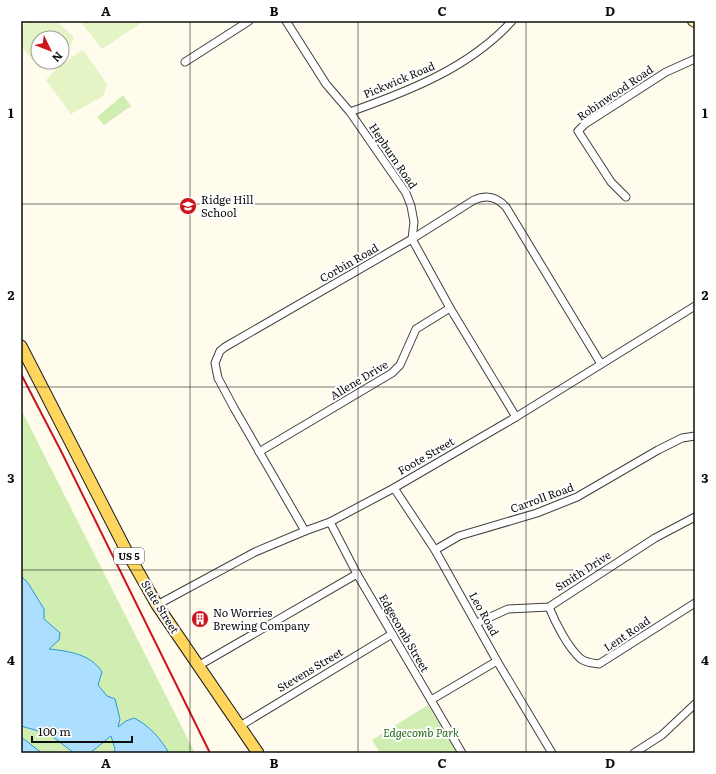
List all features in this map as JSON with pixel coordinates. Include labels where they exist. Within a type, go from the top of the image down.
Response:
[{"type":"main road","name":"State Street","points":[[21,346],[127,552],[157,605],[258,753]]},
{"type":"street","points":[[185,62],[250,21]]},
{"type":"street","name":"Hepburn Road","points":[[286,21],[326,84],[350,112],[406,193],[411,206],[414,222],[412,239]]},
{"type":"street","name":"Pickwick Road","points":[[350,112],[430,81],[471,55],[512,21]]},
{"type":"street","name":"Robinwood Road","points":[[626,197],[611,182],[578,131],[585,124],[666,72],[695,59]]},
{"type":"street","name":"Corbin Road","points":[[305,531],[218,378],[215,363],[220,351],[412,239],[474,200],[486,196],[502,202],[601,364]]},
{"type":"street","points":[[412,239],[450,308],[516,417]]},
{"type":"street","name":"Foote Street","points":[[157,605],[255,552],[330,522],[394,488],[516,417],[695,306]]},
{"type":"street","name":"Allene Drive","points":[[259,452],[392,373],[400,365],[416,329],[450,308]]},
{"type":"street","name":"Carroll Road","points":[[435,550],[459,536],[537,514],[577,498],[658,450],[682,438],[695,436]]},
{"type":"street","name":"Leo Road","points":[[394,488],[435,550],[497,661],[552,753]]},
{"type":"street","name":"Smith Drive","points":[[549,607],[655,538],[695,517]]},
{"type":"street","name":"Edgecomb Street","points":[[330,522],[357,574],[462,753]]},
{"type":"street","points":[[198,666],[357,574]]},
{"type":"street","name":"Lent Road","points":[[549,607],[554,620],[575,653],[588,663],[599,664],[695,603]]},
{"type":"street","points":[[477,623],[508,609],[549,607]]},
{"type":"street","name":"Stevens Street","points":[[240,726],[392,634]]},
{"type":"street","points":[[431,700],[497,661]]},
{"type":"street","points":[[634,753],[662,735],[695,704]]},
{"type":"green space","points":[[28,21],[56,21],[66,30],[30,30],[30,57],[21,46],[21,28]]},
{"type":"green space","points":[[80,21],[144,21],[102,49]]},
{"type":"green space","points":[[70,33],[74,37],[70,47]]},
{"type":"green space","points":[[83,50],[107,84],[103,96],[71,114],[46,80],[55,70],[70,70],[70,59]]},
{"type":"green space","points":[[123,95],[131,106],[104,125],[97,117]]},
{"type":"green space","points":[[21,410],[27,421],[195,753],[21,753]]},
{"type":"green space","name":"Edgecomb Park","points":[[428,705],[457,753],[380,753],[372,740]]},
{"type":"water","points":[[21,576],[28,583],[44,609],[44,619],[60,633],[59,640],[49,649],[71,652],[92,661],[102,672],[98,685],[107,696],[115,699],[120,719],[118,727],[126,721],[134,718],[154,733],[169,753],[114,753],[115,749],[111,736],[90,753],[74,753],[49,734],[21,726]]},
{"type":"water","points":[[21,737],[42,753],[21,753]]},
{"type":"railway","points":[[21,374],[62,453],[210,753]]},
{"type":"place","name":"Ridge Hill School","points":[[188,206]]},
{"type":"place","name":"No Worries Brewing Company","points":[[200,619]]}]
